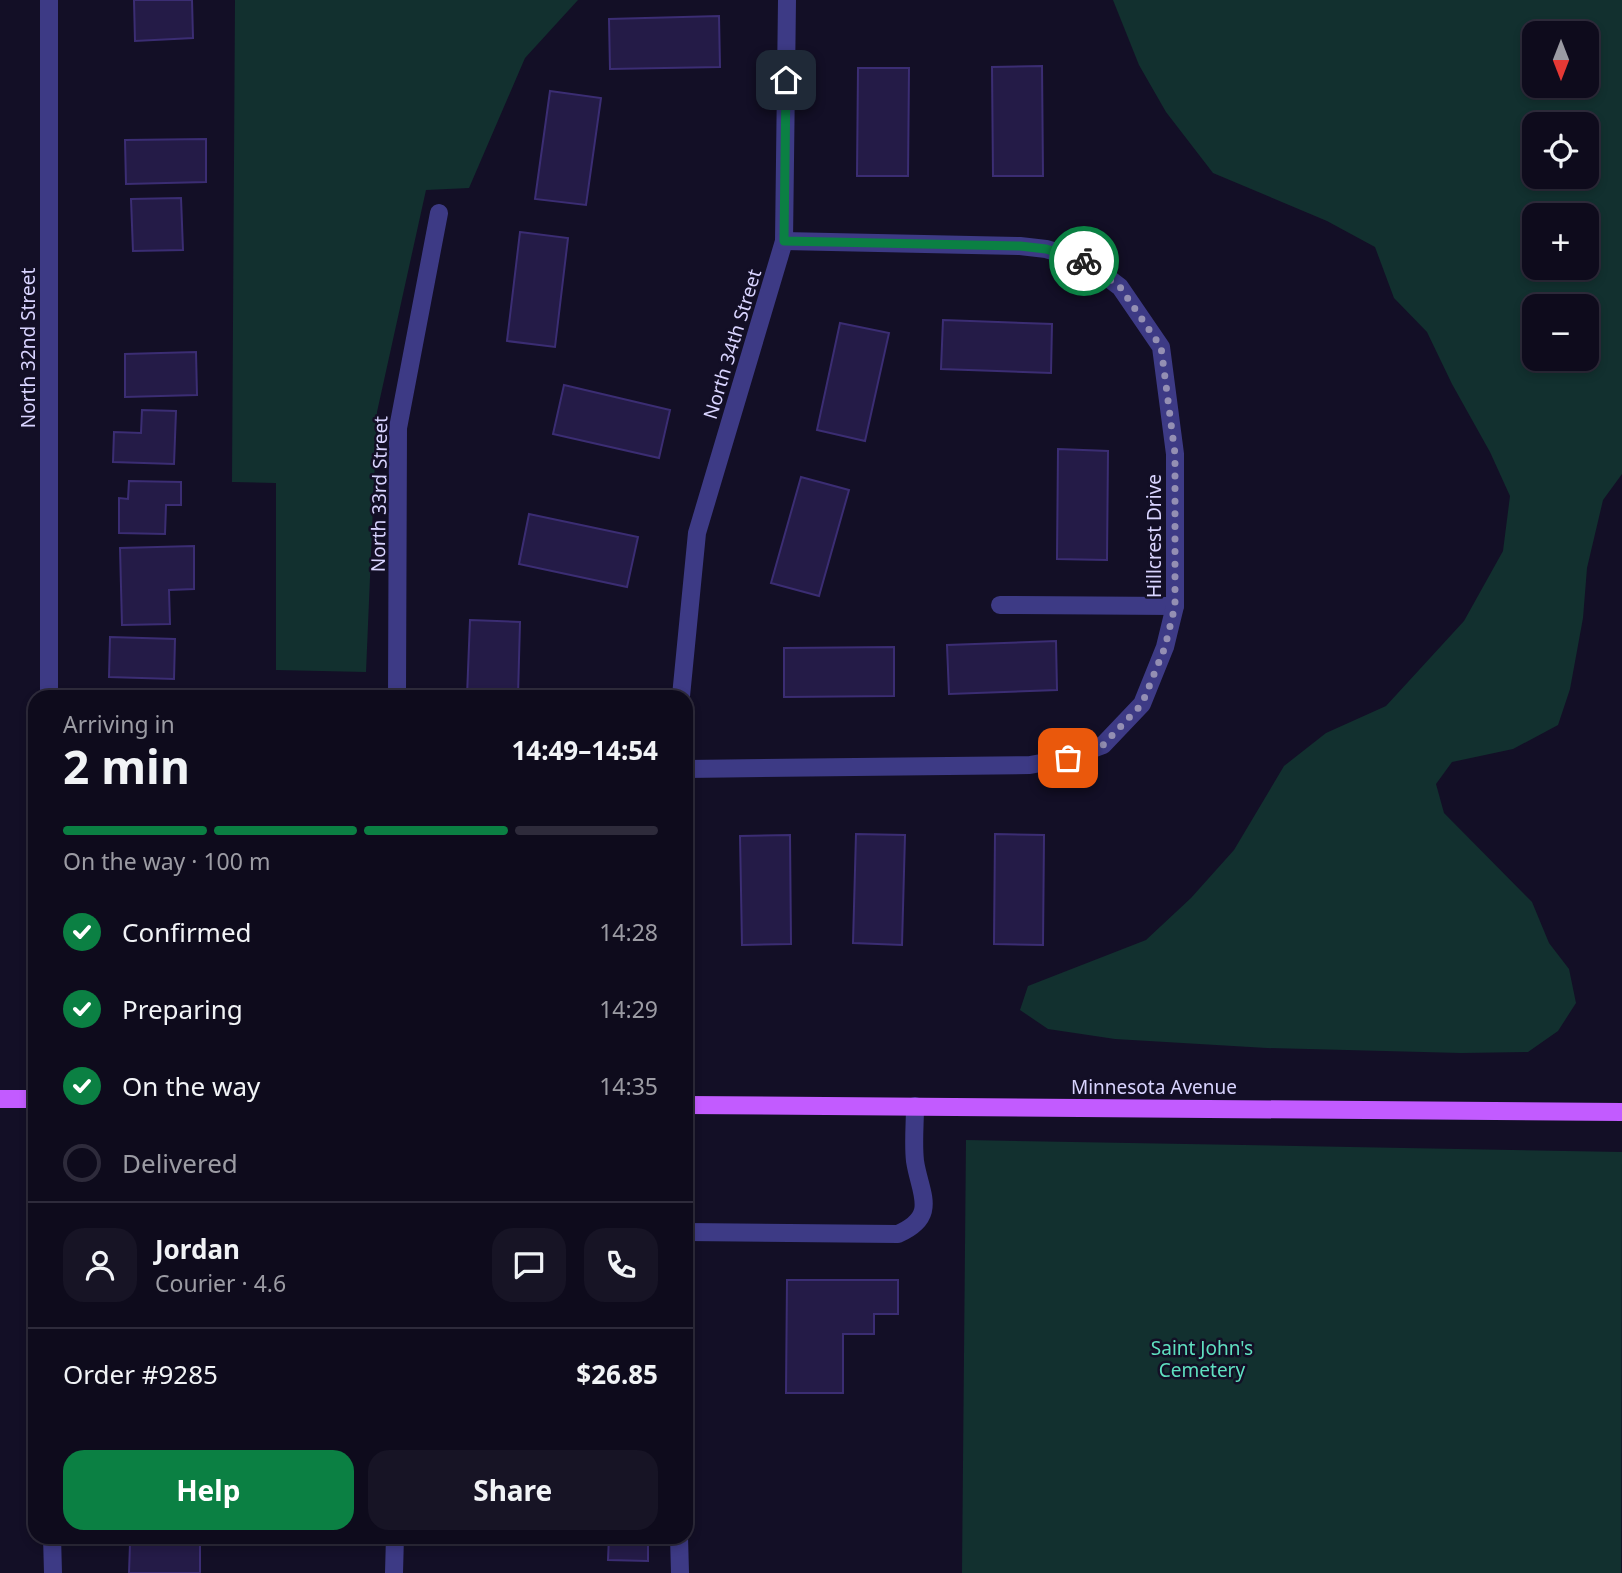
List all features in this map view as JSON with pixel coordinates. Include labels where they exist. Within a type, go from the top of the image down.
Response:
[{"type":"main road","points":[[0,1099],[28,1099]]},
{"type":"main road","name":"Minnesota Avenue","points":[[693,1105],[1622,1112]]},
{"type":"street","name":"North 32nd Street","points":[[48,0],[49,690]]},
{"type":"street","name":"North 34th Street","points":[[682,690],[697,533],[784,241],[787,0]]},
{"type":"street","name":"North 33rd Street","points":[[397,690],[398,428],[439,213]]},
{"type":"street","name":"Hillcrest Drive","points":[[693,769],[1030,765],[1068,758],[1103,745],[1142,704],[1165,647],[1175,606],[1175,454],[1161,347],[1120,287],[1080,259],[1046,249],[1020,246],[784,241]]},
{"type":"street","points":[[1000,605],[1175,606]]},
{"type":"street","points":[[693,1232],[898,1234],[911,1228],[920,1219],[925,1194],[915,1158],[915,1106]]},
{"type":"street","points":[[52,1544],[53,1573]]},
{"type":"street","points":[[394,1573],[395,1544]]},
{"type":"street","points":[[679,1544],[680,1573]]},
{"type":"green space","points":[[235,0],[578,0],[525,58],[469,188],[426,190],[377,412],[366,672],[276,670],[276,483],[232,482]]},
{"type":"green space","points":[[1113,0],[1622,0],[1622,474],[1603,500],[1587,568],[1583,618],[1570,689],[1558,725],[1513,749],[1452,762],[1436,784],[1444,813],[1532,902],[1549,943],[1569,969],[1576,1003],[1558,1031],[1528,1052],[1267,1048],[1115,1039],[1048,1029],[1020,1010],[1028,986],[1146,940],[1191,898],[1234,850],[1284,766],[1326,733],[1386,706],[1464,621],[1503,551],[1510,496],[1427,332],[1394,298],[1375,247],[1327,221],[1213,173],[1166,112],[1139,65]]},
{"type":"green space","name":"Saint John's Cemetery","points":[[966,1140],[1622,1152],[1621,1573],[962,1573]]},
{"type":"building","points":[[134,0],[192,0],[193,38],[135,41]]},
{"type":"building","points":[[719,16],[720,67],[610,69],[609,19]]},
{"type":"building","points":[[1042,66],[1043,176],[993,176],[992,67]]},
{"type":"building","points":[[858,68],[909,68],[908,176],[857,176]]},
{"type":"building","points":[[550,91],[601,98],[586,205],[535,199]]},
{"type":"building","points":[[206,139],[206,182],[126,184],[125,140]]},
{"type":"building","points":[[181,198],[183,250],[133,251],[131,199]]},
{"type":"building","points":[[520,232],[568,238],[555,347],[507,341]]},
{"type":"building","points":[[943,320],[1052,324],[1051,373],[941,369]]},
{"type":"building","points":[[840,323],[889,333],[865,441],[817,430]]},
{"type":"building","points":[[196,352],[197,395],[125,397],[125,354]]},
{"type":"building","points":[[564,385],[670,410],[659,458],[553,434]]},
{"type":"building","points":[[142,410],[176,411],[174,464],[113,462],[114,432],[141,433]]},
{"type":"building","points":[[1058,449],[1108,451],[1107,560],[1057,559]]},
{"type":"building","points":[[801,477],[849,490],[819,596],[771,583]]},
{"type":"building","points":[[129,481],[181,482],[181,505],[166,505],[165,534],[119,533],[119,498],[128,499]]},
{"type":"building","points":[[529,514],[638,537],[627,587],[519,564]]},
{"type":"building","points":[[194,546],[194,589],[169,590],[170,624],[122,625],[120,548]]},
{"type":"building","points":[[470,620],[520,622],[518,690],[467,690]]},
{"type":"building","points":[[110,637],[175,639],[174,679],[109,677]]},
{"type":"building","points":[[1056,641],[1057,690],[949,694],[947,645]]},
{"type":"building","points":[[894,647],[894,696],[784,697],[784,648]]},
{"type":"building","points":[[856,834],[905,835],[902,945],[853,943]]},
{"type":"building","points":[[995,834],[1044,835],[1043,945],[994,944]]},
{"type":"building","points":[[790,835],[791,944],[742,945],[740,836]]},
{"type":"building","points":[[787,1280],[898,1280],[898,1314],[874,1314],[874,1334],[843,1334],[843,1393],[786,1393]]},
{"type":"building","points":[[130,1544],[200,1545],[200,1573],[129,1573]]},
{"type":"building","points":[[609,1544],[648,1544],[648,1561],[608,1560]]},
{"type":"way so far","points":[[1068,758],[1103,745],[1142,704],[1165,647],[1175,606],[1175,454],[1161,347],[1120,287],[1084,261]]},
{"type":"route","points":[[786,80],[784,241],[1020,246],[1046,249],[1084,261]]}]
